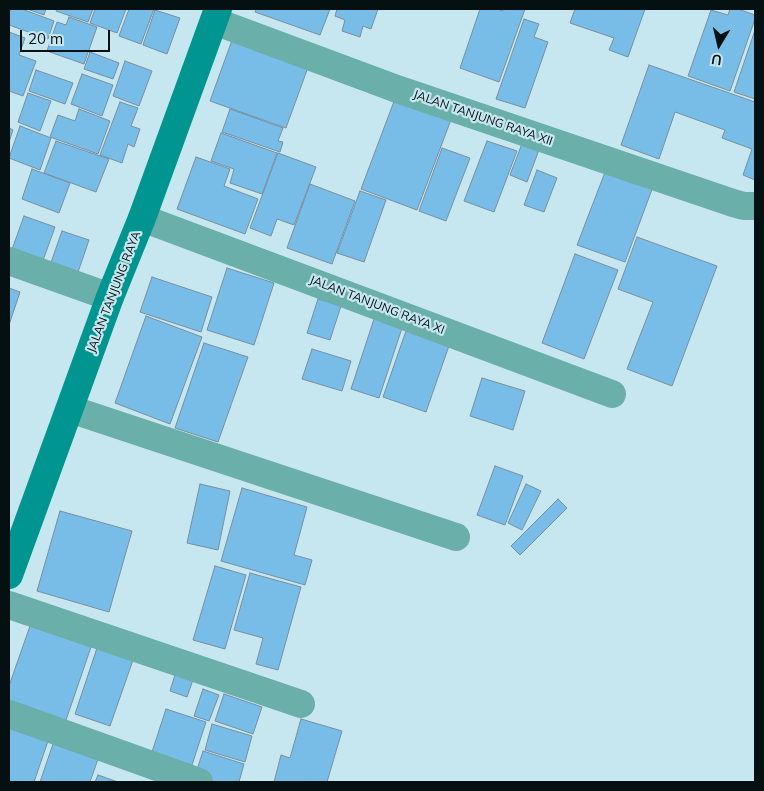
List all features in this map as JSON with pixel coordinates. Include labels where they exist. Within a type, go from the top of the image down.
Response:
[{"type":"main road","name":"JALAN TANJUNG RAYA","points":[[9,575],[110,297],[142,218],[216,15]]},
{"type":"street","name":"JALAN TANJUNG RAYA XII","points":[[216,15],[406,92],[733,203],[755,206]]},
{"type":"street","name":"JALAN TANJUNG RAYA XI","points":[[142,218],[612,394]]},
{"type":"street","points":[[9,260],[110,297]]},
{"type":"street","points":[[70,409],[456,537]]},
{"type":"street","points":[[9,605],[301,704]]},
{"type":"street","points":[[9,714],[199,782]]},
{"type":"building","points":[[9,9],[22,9],[54,21],[48,39],[9,25]]},
{"type":"building","points":[[27,9],[46,9],[44,15]]},
{"type":"building","points":[[57,9],[93,9],[88,22],[56,11]]},
{"type":"building","points":[[95,9],[126,9],[117,33],[90,23]]},
{"type":"building","points":[[129,9],[154,9],[141,44],[119,36]]},
{"type":"building","points":[[256,9],[330,9],[320,35],[255,12]]},
{"type":"building","points":[[337,9],[378,9],[371,29],[363,26],[360,37],[342,31],[345,20],[335,16]]},
{"type":"building","points":[[480,9],[503,11],[503,9],[525,9],[499,82],[460,68]]},
{"type":"building","points":[[575,9],[645,9],[628,57],[609,50],[614,38],[570,23]]},
{"type":"building","points":[[730,9],[738,9],[755,15],[755,19],[730,91],[688,76],[711,10],[728,15]]},
{"type":"building","points":[[155,10],[180,18],[167,54],[143,45]]},
{"type":"building","points":[[69,17],[97,27],[84,64],[47,51],[57,22],[66,25]]},
{"type":"building","points":[[524,19],[539,24],[534,37],[548,42],[525,108],[496,99]]},
{"type":"building","points":[[755,30],[755,99],[734,92]]},
{"type":"building","points":[[9,32],[25,38],[19,55],[36,61],[23,96],[9,91]]},
{"type":"building","points":[[235,32],[311,59],[286,128],[210,101]]},
{"type":"building","points":[[90,52],[119,63],[113,79],[84,69]]},
{"type":"building","points":[[125,61],[152,71],[139,106],[113,96]]},
{"type":"building","points":[[649,65],[755,102],[755,180],[743,175],[752,149],[722,138],[725,130],[675,112],[659,159],[621,145]]},
{"type":"building","points":[[36,70],[73,83],[65,104],[29,91]]},
{"type":"building","points":[[82,74],[113,85],[102,116],[71,104]]},
{"type":"building","points":[[28,93],[51,101],[40,131],[18,122]]},
{"type":"building","points":[[396,96],[452,117],[417,210],[361,189]]},
{"type":"building","points":[[120,102],[138,108],[131,126],[140,129],[134,147],[128,144],[122,163],[100,155]]},
{"type":"building","points":[[79,109],[110,121],[98,154],[50,137],[58,115],[75,121]]},
{"type":"building","points":[[230,109],[283,128],[278,141],[283,142],[280,152],[222,132]]},
{"type":"building","points":[[20,126],[51,138],[40,170],[9,158]]},
{"type":"building","points":[[9,128],[13,130],[9,142]]},
{"type":"building","points":[[221,133],[277,153],[262,194],[230,183],[234,169],[211,161]]},
{"type":"building","points":[[56,141],[109,159],[96,192],[44,173]]},
{"type":"building","points":[[487,141],[517,151],[494,212],[464,201]]},
{"type":"building","points":[[523,141],[540,147],[527,182],[510,175]]},
{"type":"building","points":[[442,148],[470,158],[446,221],[419,211]]},
{"type":"building","points":[[278,153],[316,167],[294,225],[277,219],[271,236],[250,228]]},
{"type":"building","points":[[196,157],[230,169],[224,186],[258,199],[245,234],[177,209]]},
{"type":"building","points":[[607,167],[654,184],[625,262],[577,245]]},
{"type":"building","points":[[32,169],[70,183],[59,213],[22,199]]},
{"type":"building","points":[[537,170],[557,178],[544,212],[524,205]]},
{"type":"building","points":[[310,184],[355,201],[332,264],[287,248]]},
{"type":"building","points":[[360,191],[386,200],[364,262],[337,253]]},
{"type":"building","points":[[24,216],[55,227],[41,266],[10,255]]},
{"type":"building","points":[[62,231],[89,240],[75,281],[48,271]]},
{"type":"building","points":[[637,237],[717,266],[672,386],[627,369],[653,302],[618,289]]},
{"type":"building","points":[[575,254],[618,270],[584,359],[542,343]]},
{"type":"building","points":[[227,268],[274,283],[254,345],[207,330]]},
{"type":"building","points":[[152,277],[212,297],[201,332],[140,312]]},
{"type":"building","points":[[9,288],[20,292],[9,325]]},
{"type":"building","points":[[318,299],[341,306],[330,340],[307,333]]},
{"type":"building","points":[[376,313],[404,322],[379,398],[351,389]]},
{"type":"building","points":[[146,316],[202,337],[170,424],[115,403]]},
{"type":"building","points":[[408,325],[451,340],[426,412],[383,397]]},
{"type":"building","points":[[204,343],[248,357],[218,442],[175,428]]},
{"type":"building","points":[[312,349],[351,361],[342,391],[302,379]]},
{"type":"building","points":[[482,378],[525,391],[513,430],[470,416]]},
{"type":"building","points":[[495,466],[523,476],[505,525],[477,515]]},
{"type":"building","points":[[200,484],[230,491],[218,550],[187,543]]},
{"type":"building","points":[[526,484],[541,491],[522,530],[508,523]]},
{"type":"building","points":[[242,488],[307,507],[294,555],[312,560],[305,585],[221,561]]},
{"type":"building","points":[[558,499],[567,508],[520,555],[511,546]]},
{"type":"building","points":[[60,511],[132,531],[109,612],[37,591]]},
{"type":"building","points":[[215,566],[246,575],[225,649],[193,640]]},
{"type":"building","points":[[250,573],[301,587],[278,670],[256,664],[263,638],[234,630]]},
{"type":"building","points":[[30,626],[91,647],[65,723],[9,704],[9,686]]},
{"type":"building","points":[[97,648],[133,660],[110,726],[75,714]]},
{"type":"building","points":[[177,668],[195,674],[187,697],[170,691]]},
{"type":"building","points":[[203,689],[219,695],[209,721],[194,716]]},
{"type":"building","points":[[224,694],[262,707],[253,734],[215,721]]},
{"type":"building","points":[[166,709],[206,722],[192,765],[152,752]]},
{"type":"building","points":[[301,719],[342,731],[327,782],[274,782],[281,755],[290,758]]},
{"type":"building","points":[[212,724],[252,736],[245,762],[205,750]]},
{"type":"building","points":[[9,728],[48,741],[34,782],[9,782]]},
{"type":"building","points":[[53,744],[98,759],[90,782],[40,782]]},
{"type":"building","points":[[203,751],[244,764],[239,782],[215,782],[195,776]]},
{"type":"building","points":[[98,775],[118,782],[95,782]]}]
